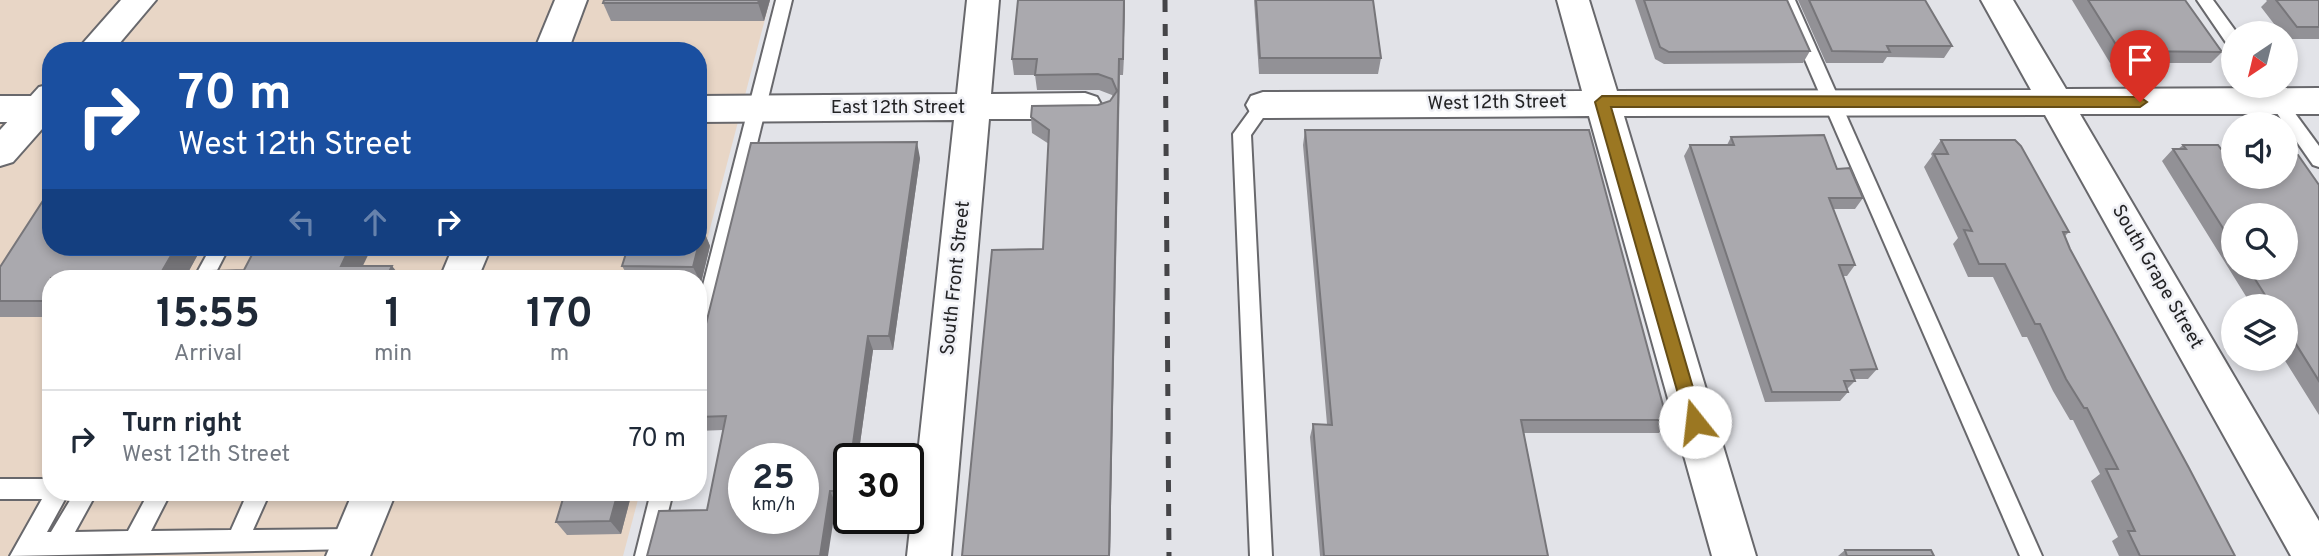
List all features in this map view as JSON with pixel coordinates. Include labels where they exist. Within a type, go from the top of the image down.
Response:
[{"type":"street","points":[[101,42],[140,0]]},
{"type":"street","points":[[555,42],[572,0]]},
{"type":"street","name":"South Front Street","points":[[929,556],[983,0]]},
{"type":"street","points":[[1573,0],[1734,556]]},
{"type":"street","name":"South Grape Street","points":[[1997,0],[2058,102],[2315,556]]},
{"type":"street","name":"West 12th Street","points":[[1263,105],[2058,102],[2221,96]]},
{"type":"street","name":"West 12th Street","points":[[2298,98],[2319,101]]},
{"type":"street","points":[[0,109],[42,105]]},
{"type":"street","name":"East 12th Street","points":[[707,110],[1098,105]]},
{"type":"street","points":[[0,153],[42,110]]},
{"type":"street","points":[[352,547],[370,501]]},
{"type":"lane","points":[[707,309],[784,0]]},
{"type":"lane","points":[[1787,0],[2031,556]]},
{"type":"lane","points":[[2204,0],[2221,23]]},
{"type":"lane","points":[[2275,98],[2319,160]]},
{"type":"lane","points":[[1261,556],[1242,134],[1263,105]]},
{"type":"lane","points":[[0,489],[42,489]]},
{"type":"lane","points":[[24,549],[53,501]]},
{"type":"lane","points":[[54,549],[81,501]]},
{"type":"lane","points":[[134,542],[155,501]]},
{"type":"lane","points":[[238,540],[255,501]]},
{"type":"lane","points":[[646,556],[660,501]]},
{"type":"lane","points":[[24,549],[134,542],[238,540],[352,547]]},
{"type":"shaded area","points":[[0,0],[770,0],[707,240],[707,42],[42,42],[42,256],[703,256],[699,270],[42,270],[42,501],[638,501],[623,556],[0,556]]},
{"type":"building","points":[[604,0],[759,0],[758,3],[603,3]]},
{"type":"building","points":[[1018,0],[1124,0],[1123,59],[1119,59],[1109,556],[962,556],[992,250],[1043,249],[1049,130],[1031,117],[1032,106],[1098,105],[1110,101],[1117,91],[1112,79],[1098,74],[1035,75],[1037,59],[1012,59]]},
{"type":"building","points":[[1256,0],[1373,0],[1381,58],[1260,58]]},
{"type":"building","points":[[1644,0],[1787,0],[1810,51],[1669,52],[1660,47]]},
{"type":"building","points":[[1809,0],[1925,0],[1952,46],[1887,46],[1890,52],[1832,51]]},
{"type":"building","points":[[2088,0],[2185,0],[2221,52],[2120,51]]},
{"type":"building","points":[[2276,0],[2319,0],[2319,27],[2298,27],[2298,21],[2292,21]]},
{"type":"building","points":[[1305,130],[1589,130],[1667,420],[1521,420],[1548,556],[1324,556],[1313,424],[1332,425]]},
{"type":"building","points":[[1824,135],[1837,169],[1850,168],[1863,198],[1829,198],[1855,265],[1839,265],[1877,369],[1851,370],[1855,381],[1844,381],[1848,392],[1772,392],[1690,145],[1734,145],[1731,137]]},
{"type":"building","points":[[1941,140],[2015,140],[2021,146],[2069,232],[2063,232],[2070,249],[2235,556],[2140,556],[2128,531],[2135,531],[2106,469],[2118,469],[2087,408],[2084,408],[2066,379],[2040,324],[2035,324],[2005,264],[1979,264],[1964,230],[1972,231],[1934,154],[1948,154]]},
{"type":"building","points":[[917,142],[889,336],[868,336],[853,443],[833,443],[833,491],[830,491],[820,556],[647,556],[659,511],[707,510],[726,416],[707,417],[707,320],[751,143]]},
{"type":"building","points":[[2183,145],[2218,145],[2221,149],[2221,189],[2298,189],[2298,155],[2319,185],[2319,381],[2298,347],[2298,294],[2264,294],[2256,280],[2298,280],[2298,203],[2221,203],[2221,225],[2173,149],[2186,149]]},
{"type":"building","points":[[42,202],[42,256],[171,256],[163,270],[42,270],[42,301],[0,301],[0,267]]},
{"type":"building","points":[[251,256],[346,256],[341,266],[392,266],[390,270],[244,270]]},
{"type":"building","points":[[625,256],[696,256],[693,267],[622,266]]},
{"type":"building","points":[[562,501],[616,501],[610,521],[556,522]]},
{"type":"building","points":[[1845,550],[1931,550],[1934,556],[1847,556]]},
{"type":"railway","points":[[1165,0],[1169,556]]},
{"type":"route","points":[[1695,422],[1602,102],[2140,102]]}]
